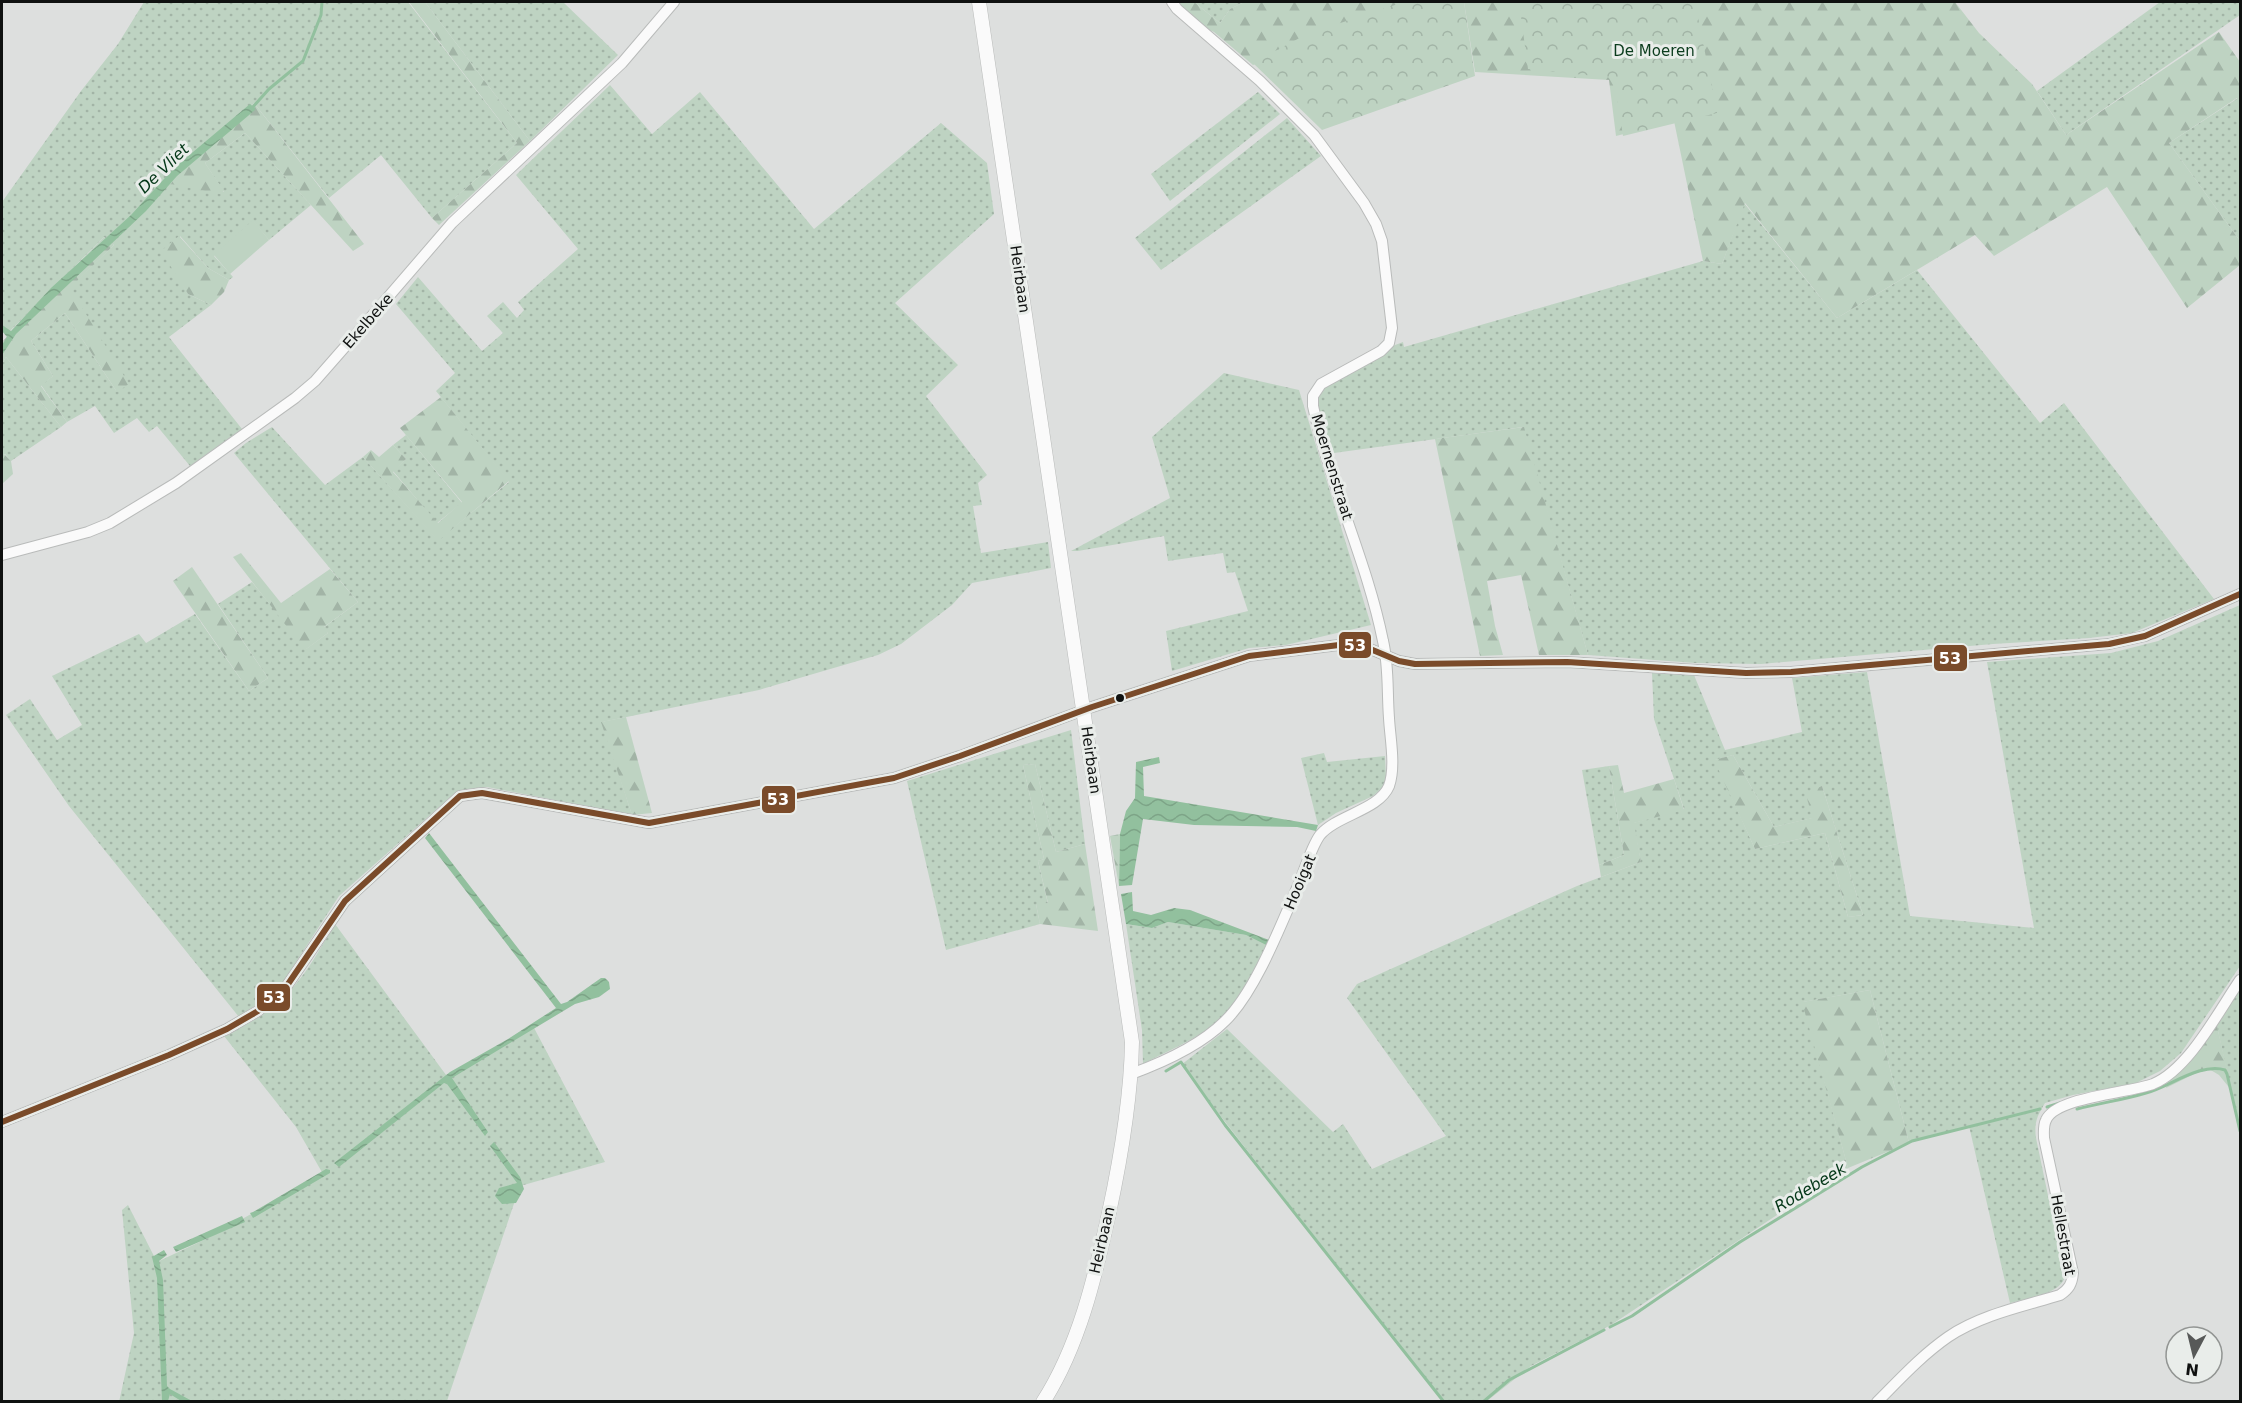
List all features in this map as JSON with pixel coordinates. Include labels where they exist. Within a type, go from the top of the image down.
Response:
[{"type":"main road","name":"Heirbaan","points":[[979,2],[1132,1042],[1131,1074],[1120,1159],[1099,1261],[1079,1325],[1053,1387],[1043,1401]]},
{"type":"street","name":"Ekelbeke","points":[[2,555],[88,532],[110,523],[176,483],[295,398],[315,381],[452,223],[622,63],[675,2]]},
{"type":"street","name":"Moernenstraat","points":[[1172,2],[1177,9],[1260,81],[1314,135],[1364,203],[1380,232],[1392,327],[1389,343],[1381,351],[1322,384],[1313,396],[1313,406],[1372,594],[1386,656]]},
{"type":"street","points":[[2,1122],[169,1055],[227,1029],[258,1011],[286,987],[345,901],[460,796],[482,793],[649,823],[894,778],[960,756],[1084,709],[1249,656],[1347,644],[1363,646],[1386,656],[1415,664],[1567,662],[1746,673],[1791,672],[2109,644],[2145,636],[2241,594]]},
{"type":"street","name":"Hooigat","points":[[1131,1074],[1158,1064],[1202,1040],[1226,1020],[1246,996],[1284,918],[1319,836],[1333,824],[1378,800],[1386,792],[1392,762],[1386,656]]},
{"type":"street","name":"Hellestraat","points":[[1877,1401],[1923,1357],[1950,1336],[1984,1320],[2060,1295],[2068,1289],[2073,1273],[2044,1138],[2046,1119],[2052,1112],[2067,1104],[2153,1084],[2172,1073],[2190,1054],[2241,980]]},
{"type":"green space","points":[[144,2],[408,2],[517,143],[432,218],[381,155],[329,198],[254,103],[162,181],[224,192],[205,163],[245,133],[311,205],[269,240],[253,221],[214,256],[233,277],[229,280],[208,268],[180,236],[181,281],[188,294],[211,305],[169,337],[242,429],[190,466],[157,426],[149,432],[137,418],[114,433],[95,406],[67,422],[41,385],[53,376],[31,341],[65,313],[117,392],[69,288],[114,245],[104,237],[9,332],[2,326],[2,202],[81,91],[118,44]]},
{"type":"green space","points":[[409,2],[425,2],[530,141],[439,225],[432,218],[517,143]]},
{"type":"green space","points":[[425,2],[563,2],[618,55],[530,141]]},
{"type":"green space","points":[[1177,2],[1194,2],[1220,23],[1230,9],[1244,2],[1431,2],[1253,65],[1214,32],[1201,26]]},
{"type":"green space","points":[[1194,2],[1244,2],[1230,9],[1220,23]]},
{"type":"green space","points":[[1404,2],[1464,2],[1475,76],[1322,130],[1253,63],[1307,34]]},
{"type":"green space","points":[[1464,2],[1955,2],[1979,33],[2032,84],[2066,135],[2219,32],[2240,62],[2240,102],[2237,98],[2169,143],[2240,241],[2240,265],[2187,308],[2107,187],[1994,256],[1975,235],[1837,318],[1745,203],[1722,264],[1703,261],[1674,121],[1616,136],[1609,80],[1475,72]]},
{"type":"green space","name":"De Moeren","points":[[1519,2],[1695,2],[1717,113],[1623,136],[1614,78],[1528,69]]},
{"type":"green space","points":[[2160,2],[2240,2],[2240,15],[2066,135],[2037,91]]},
{"type":"green space","points":[[610,85],[652,134],[700,92],[814,229],[941,123],[987,163],[994,214],[895,303],[958,365],[926,396],[987,475],[978,483],[982,505],[973,506],[981,553],[1048,542],[1051,568],[972,583],[952,605],[901,644],[878,655],[759,690],[602,722],[632,815],[487,787],[456,792],[339,896],[283,982],[266,998],[239,1017],[69,806],[6,715],[30,699],[57,740],[82,725],[52,676],[139,634],[146,643],[195,614],[249,691],[268,678],[218,604],[252,582],[306,649],[328,633],[323,628],[358,602],[234,453],[272,427],[325,485],[363,457],[438,540],[509,482],[436,391],[455,373],[396,304],[418,277],[482,351],[503,333],[487,316],[503,302],[517,318],[524,310],[518,302],[578,249],[516,175]]},
{"type":"green space","points":[[1258,92],[1280,114],[1170,201],[1151,174]]},
{"type":"green space","points":[[2238,98],[2240,102],[2240,241],[2169,143]]},
{"type":"green space","points":[[254,103],[364,244],[353,251],[245,133],[205,163],[224,191],[220,194],[161,182]]},
{"type":"green space","points":[[1287,118],[1321,156],[1161,270],[1135,238]]},
{"type":"green space","points":[[1744,203],[1837,318],[1917,270],[2040,423],[2064,403],[2214,599],[2132,633],[2089,638],[1761,664],[1695,663],[1588,655],[1523,427],[1334,453],[1320,414],[1319,390],[1390,347],[1403,342],[1404,347],[1703,261],[1722,264]]},
{"type":"green space","points":[[253,220],[269,240],[230,274],[214,255]]},
{"type":"green space","points":[[179,236],[208,268],[229,280],[224,292],[211,305],[188,294],[161,251]]},
{"type":"green space","points":[[104,237],[114,245],[70,288],[129,384],[117,392],[65,313],[31,341],[53,376],[41,386],[67,422],[61,427],[6,357],[2,364],[2,342]]},
{"type":"green space","points":[[6,357],[61,427],[11,461],[5,454],[2,455],[2,364]]},
{"type":"green space","points":[[1224,373],[1299,390],[1371,625],[1286,645],[1249,648],[1172,671],[1166,631],[1248,611],[1235,572],[1227,573],[1223,553],[1168,561],[1164,536],[1071,551],[1170,498],[1152,437]]},
{"type":"green space","points":[[441,397],[509,481],[438,541],[363,457],[371,450],[379,457],[393,445],[406,459],[393,472],[438,523],[462,502],[400,428]]},
{"type":"green space","points":[[1524,427],[1588,655],[1539,655],[1521,575],[1487,581],[1503,655],[1480,656],[1435,439]]},
{"type":"green space","points":[[406,435],[462,503],[437,523],[393,471],[406,459],[393,445]]},
{"type":"green space","points":[[4,454],[11,461],[13,474],[2,484],[2,455]]},
{"type":"green space","points":[[241,553],[281,603],[330,569],[358,602],[324,627],[328,633],[305,650],[233,557]]},
{"type":"green space","points":[[192,567],[268,678],[249,691],[173,581]]},
{"type":"green space","points":[[2240,605],[2240,966],[2181,1053],[2160,1071],[2136,1083],[2073,1095],[2045,1103],[2042,1108],[2035,1128],[2036,1138],[2065,1277],[2062,1283],[2049,1292],[2010,1303],[1969,1126],[1909,1143],[1870,990],[1803,1002],[1848,1168],[1611,1325],[1531,1366],[1487,1401],[1442,1401],[1181,1065],[1227,1029],[1333,1132],[1343,1124],[1372,1169],[1446,1136],[1347,998],[1357,984],[1577,886],[1641,862],[1633,823],[1684,809],[1654,719],[1652,673],[1694,675],[1725,750],[1802,732],[1792,678],[1867,672],[1910,916],[2034,928],[1987,662],[2111,653],[2158,641]],"holes":[[[1733,755],[1774,827],[1813,818],[1822,786],[1863,915],[1848,917],[1825,833],[1755,849],[1715,760]]]},
{"type":"green space","points":[[626,717],[652,813],[632,815],[601,722]]},
{"type":"green space","points":[[1071,730],[1085,844],[1056,852],[1035,764],[1023,765],[1044,859],[1038,861],[1048,904],[1036,904],[1040,924],[946,950],[907,781]]},
{"type":"green space","points":[[1324,753],[1327,762],[1385,756],[1386,778],[1382,788],[1373,796],[1336,813],[1318,825],[1301,758]]},
{"type":"green space","points":[[1733,755],[1774,827],[1812,818],[1806,793],[1822,786],[1863,915],[1848,917],[1825,833],[1755,849],[1714,760]]},
{"type":"green space","points":[[1035,764],[1056,852],[1085,844],[1098,931],[1040,924],[1036,904],[1048,903],[1038,861],[1044,859],[1023,765]]},
{"type":"green space","points":[[1618,765],[1624,793],[1674,779],[1684,810],[1634,823],[1641,862],[1601,877],[1599,865],[1624,855],[1609,766]]},
{"type":"green space","points":[[1609,766],[1624,855],[1599,865],[1582,770]]},
{"type":"green space","points":[[1120,834],[1119,886],[1110,836]]},
{"type":"green space","points":[[1168,922],[1246,935],[1266,945],[1234,1003],[1216,1023],[1190,1040],[1143,1064],[1142,1030],[1126,924],[1152,928]]},
{"type":"green space","points":[[335,924],[449,1079],[533,1026],[605,1162],[520,1186],[447,1401],[119,1402],[134,1333],[122,1210],[128,1205],[157,1262],[208,1238],[323,1174],[296,1127],[224,1036],[264,1011],[291,989],[309,967]]},
{"type":"green space","points":[[2240,986],[2240,1131],[2216,1022]]},
{"type":"green space","points":[[1870,990],[1909,1143],[1848,1168],[1802,1002]]},
{"type":"green space","points":[[2216,1022],[2232,1091],[2219,1075],[2209,1069],[2166,1088],[2169,1079]]},
{"type":"water","points":[[250,104],[255,110],[177,176],[146,211],[16,334],[2,355],[2,345],[7,337],[2,331],[2,325],[11,331],[51,288],[131,215],[174,168]]},
{"type":"water","points":[[1159,757],[1160,763],[1143,767],[1144,796],[1318,825],[1316,831],[1297,827],[1194,825],[1143,819],[1132,885],[1119,886],[1120,834],[1126,811],[1135,798],[1136,762]]},
{"type":"water","points":[[429,833],[561,1004],[601,978],[609,982],[610,989],[599,997],[575,1004],[452,1078],[488,1132],[485,1136],[444,1083],[339,1167],[334,1163],[450,1072],[556,1008],[425,838]]},
{"type":"water","points":[[1132,892],[1133,911],[1151,915],[1174,908],[1190,910],[1269,940],[1266,945],[1246,935],[1168,922],[1152,928],[1126,924],[1121,894]]},
{"type":"water","points":[[494,1142],[520,1177],[524,1189],[516,1203],[502,1204],[495,1196],[499,1188],[517,1183],[490,1146]]},
{"type":"water","points":[[326,1169],[330,1170],[330,1173],[253,1218],[250,1213]]},
{"type":"water","points":[[242,1216],[245,1222],[176,1252],[173,1247]]},
{"type":"water","points":[[164,1250],[167,1255],[159,1261],[163,1280],[167,1386],[192,1401],[181,1401],[170,1394],[168,1401],[162,1401],[157,1278],[152,1257]]},
{"type":"waterway","name":"De Vliet","points":[[252,108],[269,89],[303,61],[321,15],[322,2]]},
{"type":"waterway","points":[[1166,1071],[1181,1062],[1225,1125],[1444,1402]]},
{"type":"waterway","name":"Rodebeek","points":[[2077,1109],[2146,1093],[2196,1072],[2216,1068],[2225,1070],[2227,1074],[2240,1131]]},
{"type":"waterway","name":"Rodebeek","points":[[2047,1107],[2060,1103]]},
{"type":"waterway","name":"Rodebeek","points":[[1610,1327],[1632,1316],[1740,1242],[1862,1167],[1912,1141],[2040,1109]]},
{"type":"waterway","name":"Rodebeek","points":[[1483,1402],[1509,1380],[1604,1330]]},
{"type":"transit line","name":"53","points":[[2,1122],[169,1055],[227,1029],[258,1011],[286,987],[345,901],[460,796],[482,793],[649,823],[894,778],[1092,707],[1249,656],[1347,644],[1363,646],[1399,661],[1415,664],[1567,662],[1746,673],[1791,672],[2109,644],[2145,636],[2240,594]]}]
